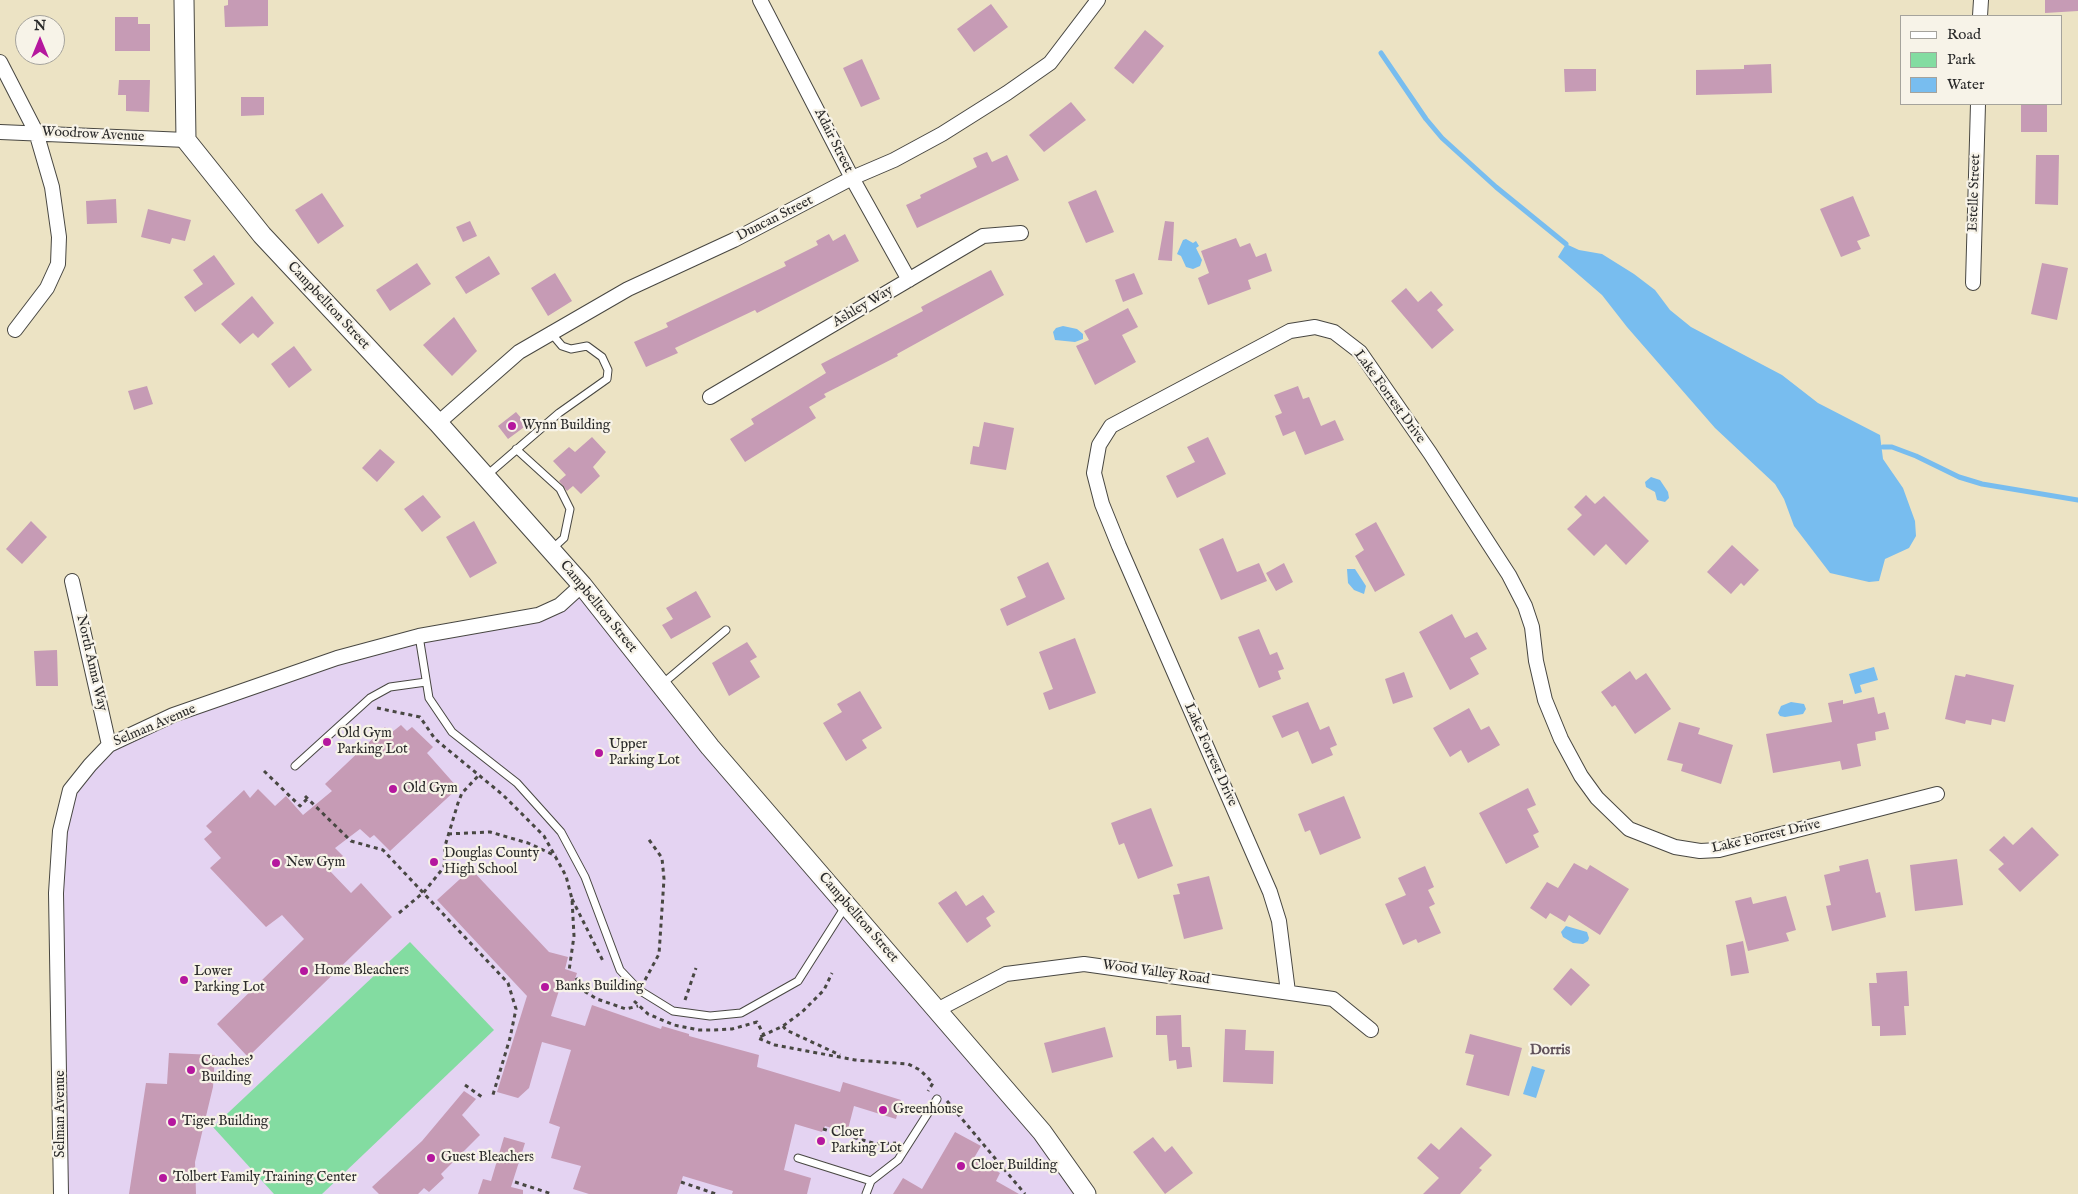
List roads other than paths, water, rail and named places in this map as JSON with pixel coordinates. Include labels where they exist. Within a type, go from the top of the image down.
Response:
[{"type":"main road","points":[[184,0],[186,140]]},
{"type":"main road","name":"Campbellton Street","points":[[186,140],[262,235],[438,423],[582,585],[710,747],[1042,1132],[1086,1194]]},
{"type":"street","name":"Adair Street","points":[[760,0],[852,178],[909,280]]},
{"type":"street","name":"Duncan Street","points":[[438,423],[519,352],[551,333],[628,289],[734,240],[852,178],[894,160],[942,134],[1050,63],[1098,0]]},
{"type":"street","points":[[1980,0],[1980,15]]},
{"type":"street","points":[[0,62],[36,132],[52,187],[59,237],[58,264],[47,288],[15,330]]},
{"type":"street","name":"Estelle Street","points":[[1973,283],[1978,105]]},
{"type":"street","name":"Woodrow Avenue","points":[[0,132],[36,132],[186,140]]},
{"type":"street","name":"Ashley Way","points":[[710,397],[984,236],[1021,233]]},
{"type":"street","name":"Lake Forrest Drive","points":[[1288,992],[1279,921],[1270,892],[1118,546],[1102,504],[1094,473],[1099,445],[1111,426],[1290,331],[1315,328],[1334,332],[1360,352],[1430,452],[1509,575],[1525,606],[1532,628],[1536,661],[1545,700],[1561,739],[1581,776],[1597,798],[1629,829],[1675,848],[1700,851],[1718,850],[1937,794]]},
{"type":"street","name":"North Anna Way","points":[[72,581],[109,745]]},
{"type":"street","name":"Selman Avenue","points":[[61,1194],[56,893],[60,831],[70,790],[109,745],[173,715],[337,658],[419,636],[538,615],[560,605],[582,585]]},
{"type":"street","name":"Wood Valley Road","points":[[938,1010],[1006,974],[1084,964],[1333,999],[1371,1030]]},
{"type":"lane","points":[[485,476],[559,413],[607,379],[608,370],[602,357],[587,346],[571,349],[562,346],[551,333]]},
{"type":"lane","points":[[516,449],[560,489],[570,509],[564,538],[551,550]]},
{"type":"lane","points":[[661,685],[726,630]]},
{"type":"lane","points":[[419,636],[429,698],[445,723],[463,743],[517,783],[561,832],[585,877],[620,970],[639,990],[674,1011],[710,1016],[741,1013],[798,981],[847,905]]},
{"type":"lane","points":[[295,766],[370,698],[390,687],[426,682]]},
{"type":"lane","points":[[866,1194],[871,1180],[898,1160],[937,1099]]},
{"type":"lane","points":[[798,1158],[871,1180]]},
{"type":"water","points":[[1186,239],[1193,243],[1196,241],[1199,246],[1196,248],[1202,260],[1200,266],[1193,269],[1186,267],[1181,256],[1177,254],[1183,240]]},
{"type":"water","points":[[1566,244],[1579,250],[1602,254],[1655,290],[1670,310],[1691,327],[1782,375],[1818,403],[1880,435],[1883,459],[1903,488],[1915,521],[1916,536],[1909,548],[1885,559],[1879,581],[1869,582],[1830,573],[1794,526],[1784,499],[1775,484],[1715,428],[1627,327],[1602,295],[1558,257]]},
{"type":"water","points":[[1063,326],[1077,329],[1083,334],[1083,339],[1075,342],[1055,340],[1053,332],[1056,328]]},
{"type":"water","points":[[1651,477],[1660,480],[1668,492],[1669,498],[1665,502],[1657,500],[1655,492],[1646,487],[1645,482]]},
{"type":"water","points":[[1347,569],[1355,569],[1366,586],[1364,594],[1354,590],[1348,583]]},
{"type":"water","points":[[1874,667],[1878,680],[1860,685],[1862,692],[1855,694],[1849,674]]},
{"type":"water","points":[[1791,702],[1804,704],[1806,709],[1803,714],[1780,716],[1778,713],[1781,706]]},
{"type":"water","points":[[1566,926],[1587,932],[1588,941],[1583,944],[1573,943],[1563,937],[1561,932]]},
{"type":"water","points":[[1532,1066],[1545,1070],[1536,1098],[1523,1094]]},
{"type":"waterway","points":[[1381,53],[1426,119],[1442,138],[1496,187],[1566,244]]},
{"type":"waterway","points":[[1883,447],[1892,447],[1916,456],[1959,477],[1982,484],[2078,500]]},
{"type":"place","name":"Wynn Building","points":[[512,426]]},
{"type":"place","name":"Old Gym Parking Lot","points":[[327,742]]},
{"type":"place","name":"Upper Parking Lot","points":[[599,753]]},
{"type":"place","name":"Old Gym","points":[[393,789]]},
{"type":"place","name":"Douglas County High School","points":[[434,862]]},
{"type":"place","name":"New Gym","points":[[276,863]]},
{"type":"place","name":"Home Bleachers","points":[[304,971]]},
{"type":"place","name":"Lower Parking Lot","points":[[184,980]]},
{"type":"place","name":"Banks Building","points":[[545,987]]},
{"type":"place","name":"Coaches' Building","points":[[191,1070]]},
{"type":"place","name":"Greenhouse","points":[[883,1110]]},
{"type":"place","name":"Tiger Building","points":[[172,1122]]},
{"type":"place","name":"Cloer Parking Lot","points":[[821,1141]]},
{"type":"place","name":"Guest Bleachers","points":[[431,1158]]},
{"type":"place","name":"Cloer Building","points":[[961,1166]]},
{"type":"place","name":"Tolbert Family Training Center","points":[[163,1178]]},
{"type":"district","name":"Dorris","points":[[1550,1051]]}]
